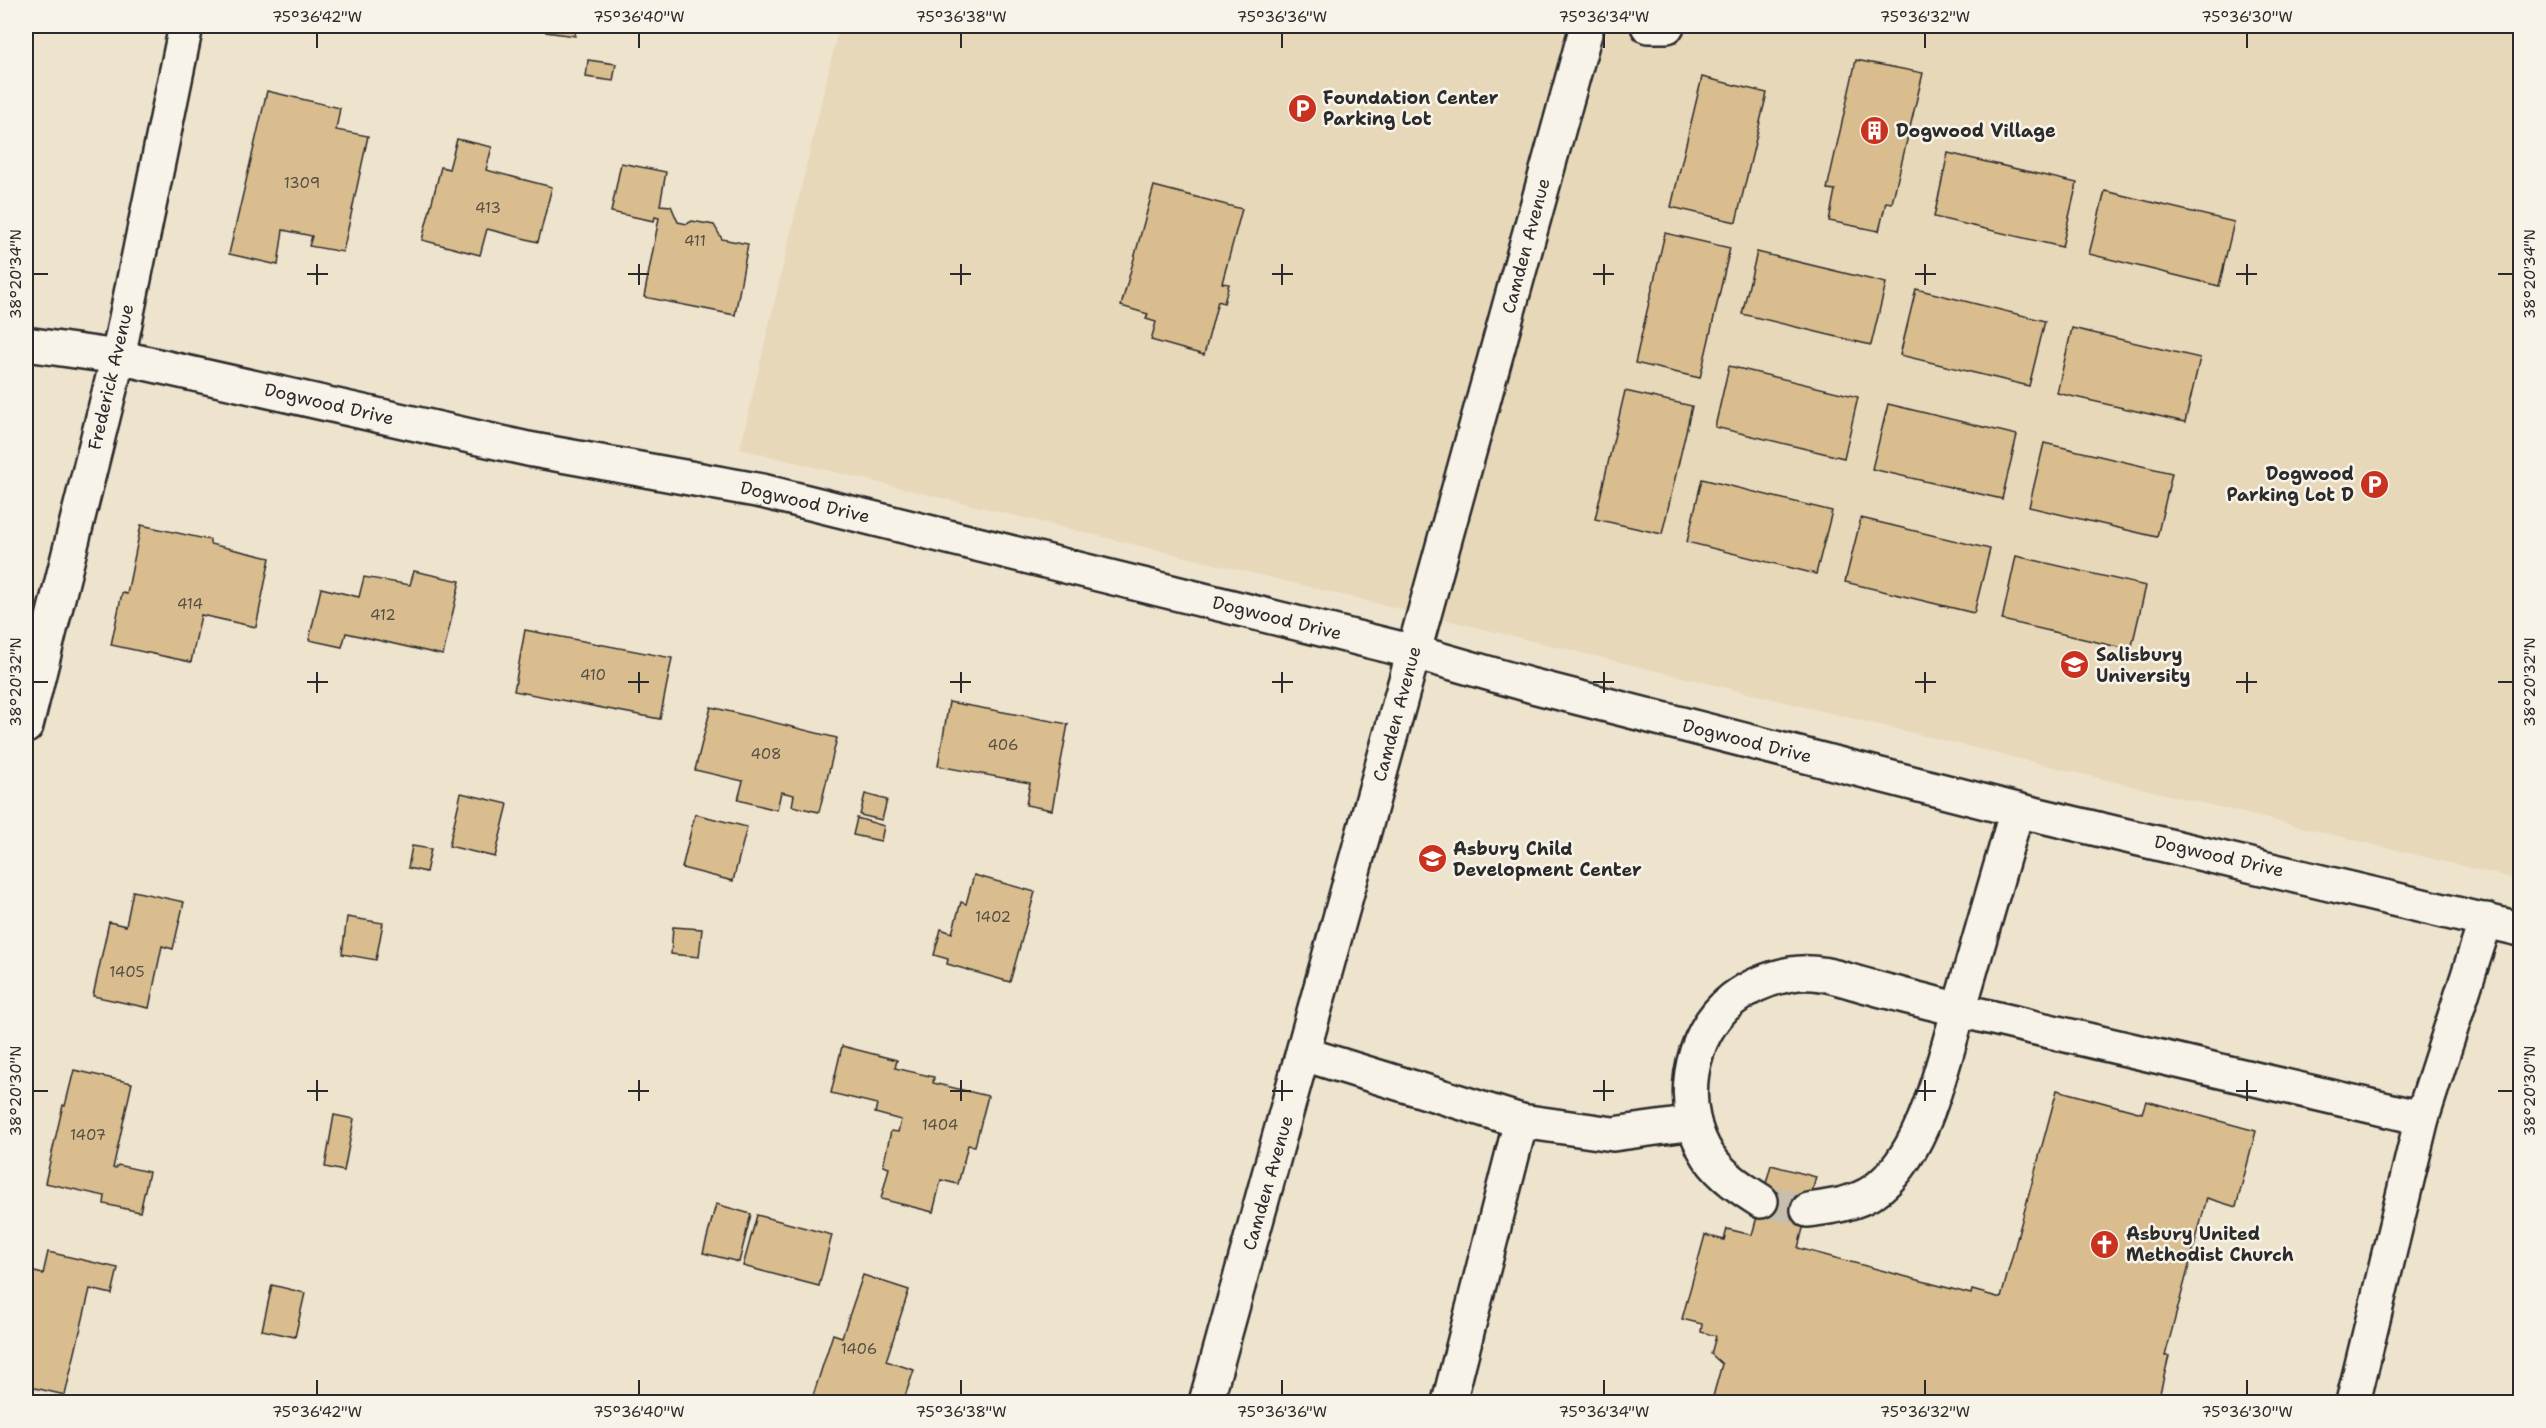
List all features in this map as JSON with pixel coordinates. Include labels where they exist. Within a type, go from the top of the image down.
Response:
[{"type":"street","name":"Frederick Avenue","points":[[26,726],[117,357],[186,26]]},
{"type":"street","name":"Camden Avenue","points":[[1206,1402],[1587,26]]},
{"type":"street","points":[[1647,26],[1667,26]]},
{"type":"street","name":"Dogwood Drive","points":[[26,344],[117,357],[528,449],[762,491],[1414,652],[1577,698],[2017,810],[2520,929]]},
{"type":"street","points":[[1808,1210],[1839,1206],[1873,1191],[1900,1166],[1919,1134],[1959,1010],[2017,810]]},
{"type":"street","points":[[2353,1402],[2422,1118],[2486,920]]},
{"type":"street","points":[[1761,1201],[1734,1184],[1709,1156],[1694,1124],[1689,1090],[1694,1057],[1699,1046],[1709,1026],[1731,1000],[1760,982],[1793,974],[1826,974],[1959,1010],[2422,1118]]},
{"type":"street","points":[[1304,1054],[1521,1120],[1613,1134],[1694,1124]]},
{"type":"street","points":[[1449,1402],[1521,1120]]},
{"type":"shaded area","name":"Salisbury University","points":[[839,26],[2520,26],[2520,880],[740,449]]},
{"type":"building","points":[[547,26],[576,26],[575,36],[546,32]]},
{"type":"building","points":[[588,60],[616,64],[613,81],[586,77]]},
{"type":"building","name":"Dogwood Village","points":[[1856,60],[1923,73],[1892,203],[1886,202],[1879,231],[1829,221],[1835,190],[1827,189]]},
{"type":"building","points":[[1702,77],[1767,93],[1736,222],[1671,207]]},
{"type":"building","points":[[267,91],[340,108],[336,130],[368,136],[343,252],[309,246],[312,236],[283,230],[278,265],[229,254]]},
{"type":"building","points":[[457,139],[492,147],[486,170],[552,187],[538,242],[487,229],[480,255],[422,240],[441,167],[449,169]]},
{"type":"building","name":"Dogwood Village","points":[[1948,153],[2077,183],[2062,247],[1934,217]]},
{"type":"building","points":[[621,163],[666,172],[660,205],[671,206],[678,222],[687,224],[692,221],[714,225],[722,239],[748,244],[735,315],[644,297],[659,218],[655,217],[654,221],[611,212]]},
{"type":"building","points":[[1154,186],[1242,209],[1222,283],[1229,284],[1224,303],[1218,301],[1204,355],[1151,340],[1156,322],[1146,319],[1148,314],[1121,306]]},
{"type":"building","points":[[2105,191],[2234,222],[2219,286],[2089,254]]},
{"type":"building","points":[[1665,233],[1730,248],[1700,378],[1635,363]]},
{"type":"building","points":[[1757,252],[1886,283],[1871,345],[1742,314]]},
{"type":"building","points":[[1916,289],[2045,321],[2029,386],[1900,355]]},
{"type":"building","points":[[2072,328],[2200,358],[2185,422],[2057,393]]},
{"type":"building","points":[[1729,366],[1858,397],[1844,458],[1715,427]]},
{"type":"building","points":[[1625,391],[1692,406],[1662,534],[1595,519]]},
{"type":"building","points":[[1888,404],[2017,435],[2002,499],[1872,469]]},
{"type":"building","points":[[2044,443],[2172,473],[2157,537],[2029,507]]},
{"type":"building","points":[[1702,479],[1832,511],[1816,574],[1687,542]]},
{"type":"building","points":[[1861,518],[1990,549],[1974,613],[1845,582]]},
{"type":"building","points":[[141,525],[210,540],[210,544],[270,558],[256,627],[201,615],[191,662],[111,645],[122,593],[127,594]]},
{"type":"building","points":[[2016,556],[2146,586],[2131,650],[2002,620]]},
{"type":"building","points":[[414,571],[460,581],[443,655],[346,633],[342,647],[309,640],[321,588],[359,597],[364,577],[410,585]]},
{"type":"building","points":[[525,630],[672,658],[660,719],[514,691]]},
{"type":"building","points":[[949,702],[1068,724],[1052,810],[1026,805],[1030,783],[938,766]]},
{"type":"building","points":[[711,707],[837,738],[819,812],[792,806],[794,795],[781,792],[777,810],[738,800],[743,781],[695,770]]},
{"type":"building","points":[[461,793],[508,804],[495,857],[449,846]]},
{"type":"building","points":[[865,794],[887,800],[882,820],[860,815]]},
{"type":"building","points":[[695,814],[747,827],[733,881],[682,868]]},
{"type":"building","points":[[857,818],[884,826],[881,841],[853,835]]},
{"type":"building","points":[[412,846],[431,849],[426,872],[408,868]]},
{"type":"building","points":[[974,875],[1035,892],[1010,982],[947,964],[948,959],[934,955],[941,929],[952,933],[961,902],[966,904]]},
{"type":"building","points":[[133,891],[184,902],[173,949],[162,946],[149,1008],[93,996],[109,922],[126,926]]},
{"type":"building","points":[[347,917],[383,923],[376,960],[342,954]]},
{"type":"building","points":[[673,927],[702,929],[699,957],[671,954]]},
{"type":"building","points":[[842,1046],[897,1060],[895,1068],[934,1077],[933,1083],[988,1096],[975,1146],[968,1145],[958,1184],[941,1180],[933,1212],[881,1199],[889,1168],[883,1166],[891,1131],[898,1132],[901,1120],[875,1113],[877,1104],[831,1093]]},
{"type":"building","points":[[74,1070],[132,1083],[113,1168],[118,1165],[149,1172],[140,1212],[104,1204],[105,1196],[45,1183],[63,1105],[65,1106]]},
{"type":"building","name":"Asbury United Methodist Church","points":[[2057,1090],[2142,1113],[2146,1101],[2256,1131],[2236,1207],[2207,1198],[2165,1356],[2169,1356],[2159,1397],[2155,1396],[2153,1402],[2124,1395],[2122,1402],[1721,1402],[1712,1400],[1722,1364],[1711,1354],[1716,1336],[1701,1332],[1702,1324],[1682,1319],[1705,1235],[1724,1240],[1727,1229],[1752,1235],[1771,1165],[1816,1177],[1798,1248],[1971,1294],[1972,1290],[2001,1298]]},
{"type":"building","points":[[334,1115],[354,1119],[344,1171],[325,1167]]},
{"type":"building","points":[[716,1204],[751,1214],[739,1262],[703,1253]]},
{"type":"building","points":[[757,1215],[832,1235],[819,1286],[743,1266]]},
{"type":"building","points":[[48,1252],[118,1268],[112,1294],[90,1289],[65,1395],[26,1386],[26,1270],[43,1274]]},
{"type":"building","points":[[863,1275],[909,1290],[886,1361],[914,1370],[903,1402],[811,1402],[833,1334],[842,1337]]},
{"type":"building","points":[[272,1285],[305,1293],[295,1337],[262,1330]]},
{"type":"tunnel","points":[[1761,1201],[1808,1210]]},
{"type":"place","name":"Foundation Center Parking Lot","points":[[1302,108]]},
{"type":"place","name":"Dogwood Village","points":[[1875,131]]},
{"type":"place","name":"Dogwood Parking Lot D","points":[[2375,484]]},
{"type":"place","name":"Salisbury University","points":[[2075,665]]},
{"type":"place","name":"Asbury Child Development Center","points":[[1432,859]]},
{"type":"place","name":"Asbury United Methodist Church","points":[[2105,1244]]}]
